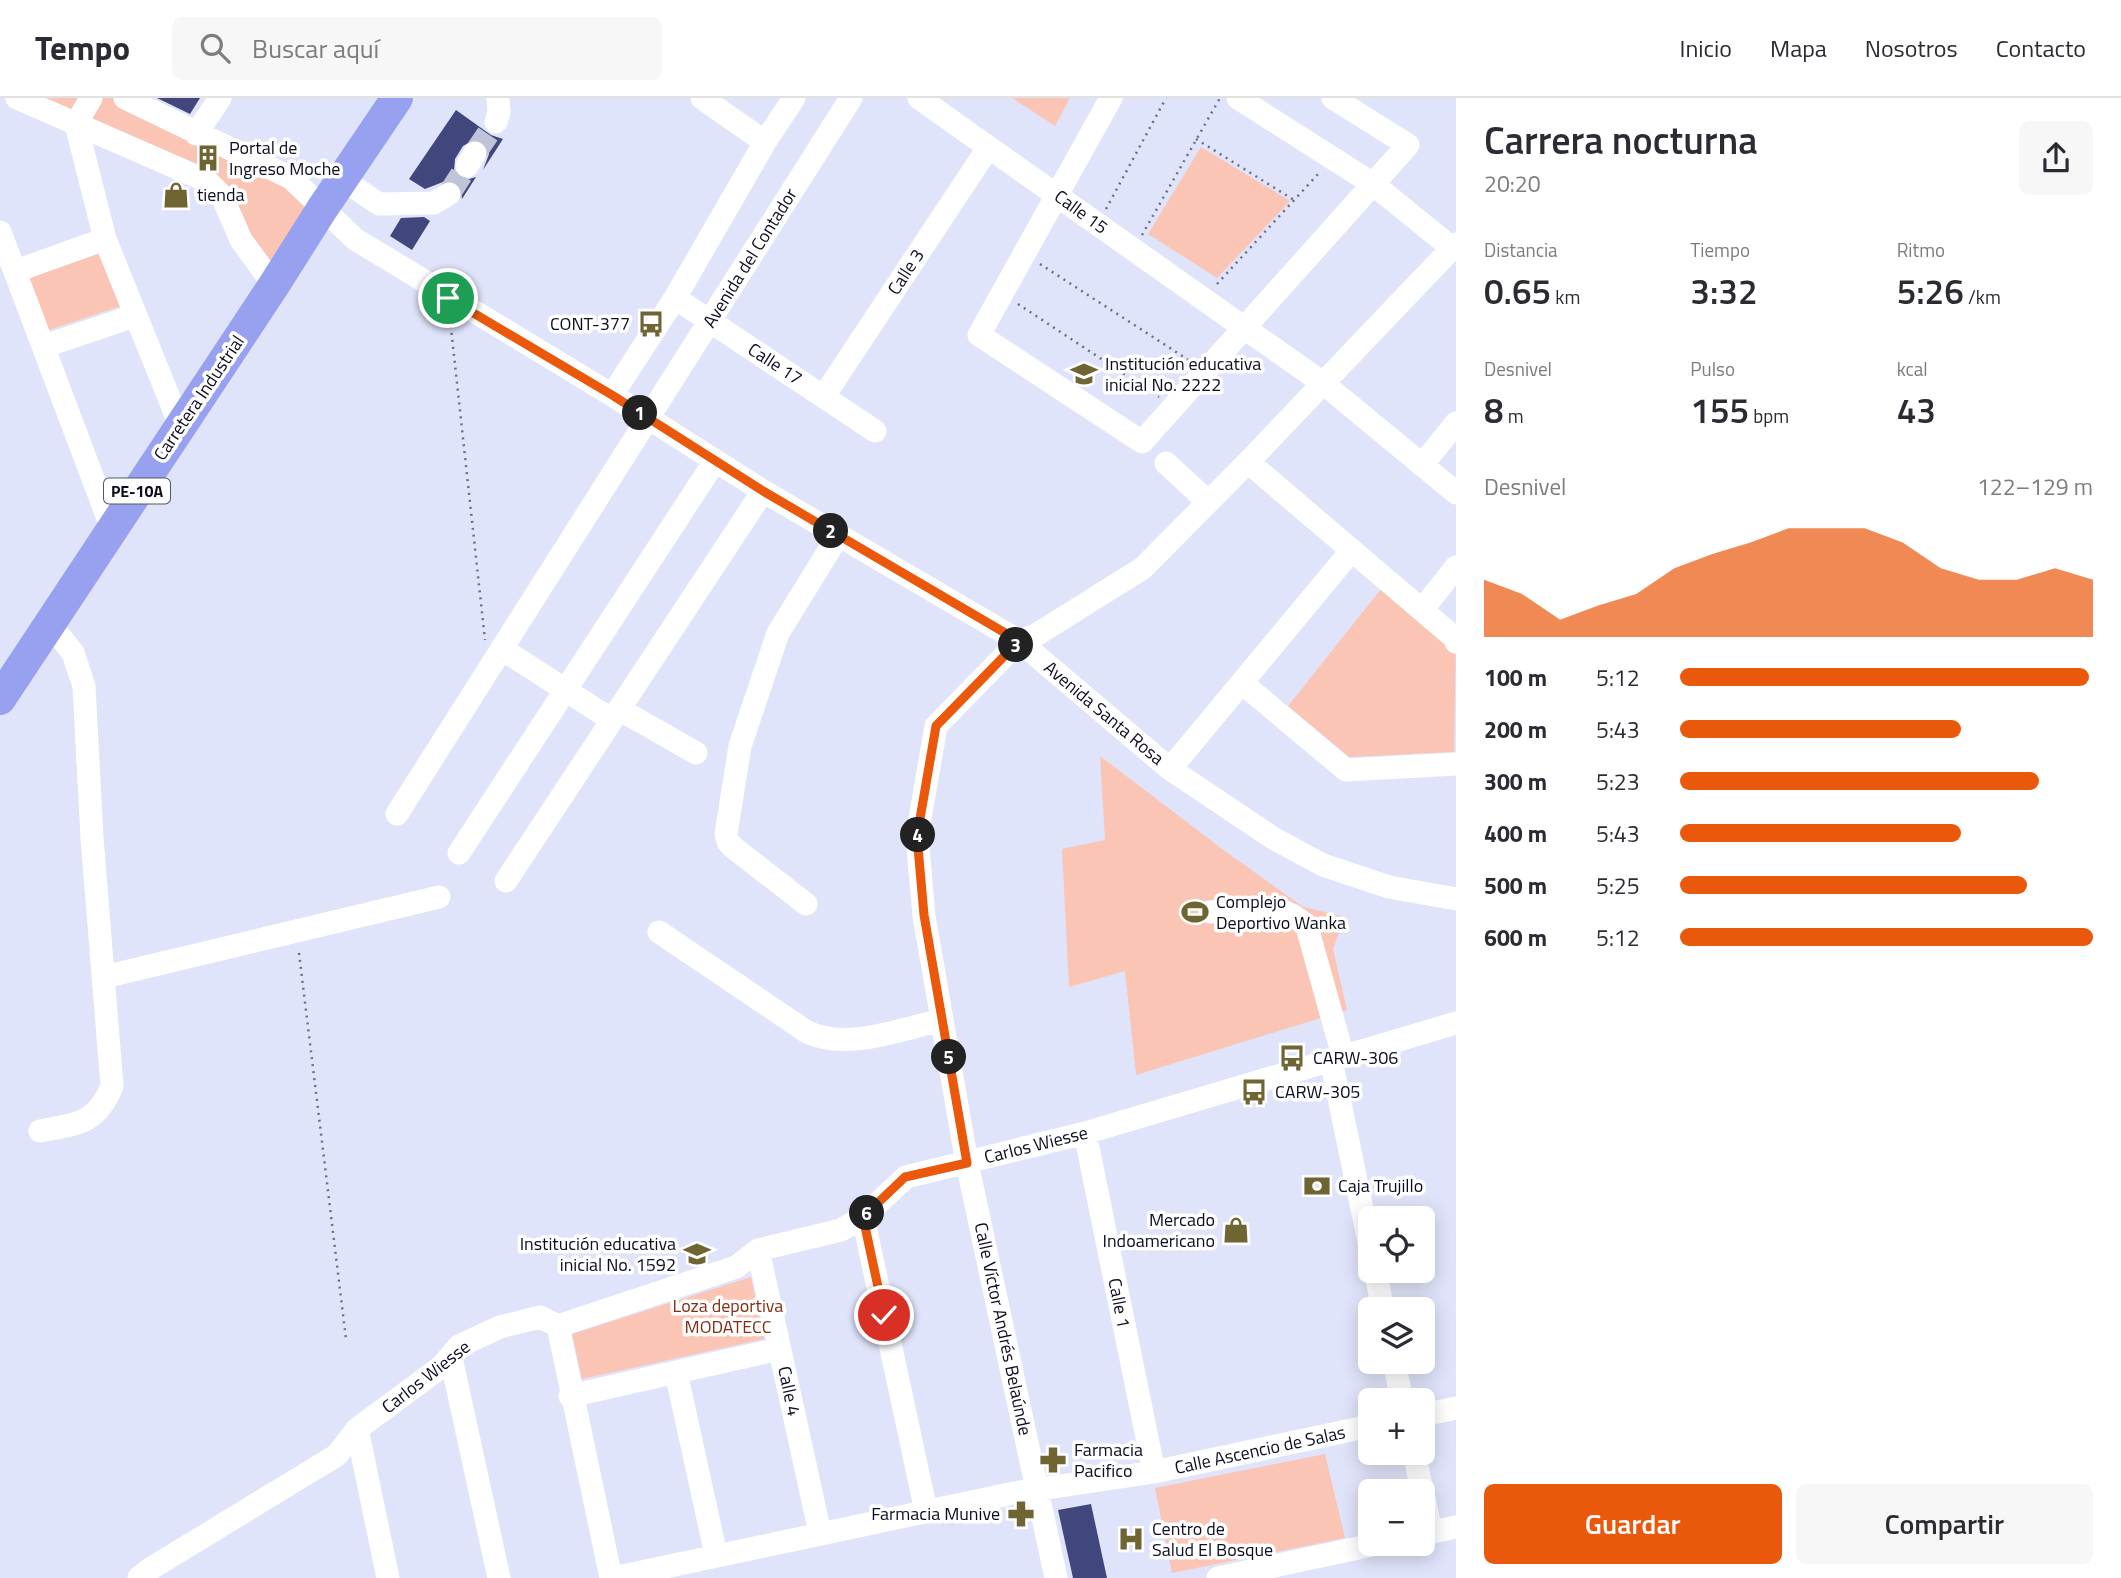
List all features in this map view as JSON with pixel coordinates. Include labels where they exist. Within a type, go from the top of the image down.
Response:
[{"type":"highway","name":"Carretera Industrial","points":[[0,699],[397,98]]},
{"type":"street","points":[[17,98],[207,181],[222,196],[241,240],[274,285]]},
{"type":"street","points":[[91,98],[76,124],[105,239],[180,425]]},
{"type":"street","name":"Avenida Santa Rosa","points":[[125,98],[291,178],[355,239],[448,298],[612,395],[763,491],[1019,641],[1170,769],[1273,838],[1323,865],[1389,887],[1456,899]]},
{"type":"street","points":[[196,134],[220,98]]},
{"type":"street","points":[[496,122],[499,98]]},
{"type":"street","points":[[702,98],[765,142]]},
{"type":"street","points":[[612,395],[675,298],[765,142],[794,98]]},
{"type":"street","name":"Avenida del Contador","points":[[397,814],[852,98]]},
{"type":"street","name":"Calle 15","points":[[919,98],[1323,383],[1456,493]]},
{"type":"street","points":[[1111,98],[1055,194],[979,335],[1142,442],[1408,145],[1333,98]]},
{"type":"street","points":[[1019,641],[1036,635],[1143,568],[1454,246],[1373,184],[1238,98]]},
{"type":"street","name":"Calle 3","points":[[824,396],[988,148]]},
{"type":"street","points":[[342,179],[379,204],[434,202],[449,194]]},
{"type":"street","points":[[105,239],[6,251],[45,346],[113,529]]},
{"type":"street","name":"Calle 17","points":[[675,298],[875,431]]},
{"type":"street","points":[[45,346],[134,316]]},
{"type":"street","points":[[1422,465],[1456,423]]},
{"type":"street","points":[[459,853],[716,461]]},
{"type":"street","points":[[1248,462],[1456,642]]},
{"type":"street","points":[[1166,463],[1208,502]]},
{"type":"street","points":[[506,881],[763,491]]},
{"type":"street","points":[[806,904],[727,842],[726,834],[740,746],[778,633],[838,536]]},
{"type":"street","points":[[1170,769],[1352,550]]},
{"type":"street","points":[[1422,610],[1456,567]]},
{"type":"street","points":[[40,1131],[80,1124],[104,1106],[112,1086],[92,838],[84,686],[73,653],[50,624]]},
{"type":"street","name":"Calle Víctor Andrés Belaúnde","points":[[1019,641],[936,726],[917,836],[924,915],[967,1163],[1056,1578]]},
{"type":"street","points":[[502,649],[566,690],[696,752]]},
{"type":"street","points":[[1242,683],[1346,770],[1456,764]]},
{"type":"street","points":[[104,977],[439,897]]},
{"type":"street","points":[[1210,912],[1250,907],[1277,909],[1300,919],[1307,927],[1337,1058],[1363,1206]]},
{"type":"street","points":[[659,932],[807,1032],[823,1038],[850,1040],[942,1020]]},
{"type":"street","name":"Carlos Wiesse","points":[[139,1578],[337,1454],[357,1429],[451,1359],[459,1346],[500,1327],[540,1317],[558,1326],[736,1267],[758,1250],[841,1230],[863,1217],[905,1177],[1085,1133],[1456,1023]]},
{"type":"street","name":"Calle 1","points":[[1085,1133],[1154,1472]]},
{"type":"street","points":[[863,1217],[926,1511]]},
{"type":"street","name":"Calle 4","points":[[758,1250],[820,1533]]},
{"type":"street","points":[[558,1326],[570,1396],[612,1578]]},
{"type":"street","points":[[570,1396],[779,1349]]},
{"type":"street","points":[[451,1359],[499,1578]]},
{"type":"street","points":[[676,1371],[716,1555]]},
{"type":"street","points":[[1435,1412],[1456,1408]]},
{"type":"street","points":[[357,1429],[388,1578]]},
{"type":"street","name":"Calle Ascencio de Salas","points":[[612,1578],[926,1511],[1037,1489],[1154,1472],[1358,1429]]},
{"type":"street","points":[[1435,1531],[1456,1527]]},
{"type":"street","points":[[1218,1578],[1358,1548]]},
{"type":"path","points":[[1098,225],[1166,98]]},
{"type":"path","points":[[1133,250],[1220,98]]},
{"type":"path","points":[[1196,139],[1294,200]]},
{"type":"path","points":[[1203,299],[1333,157]]},
{"type":"path","points":[[1024,254],[1205,370]]},
{"type":"path","points":[[1001,294],[1173,406]]},
{"type":"path","points":[[448,298],[488,671]]},
{"type":"path","points":[[299,953],[346,1339]]},
{"type":"green space","points":[[17,98],[125,98],[196,134],[322,209],[274,285],[222,196]]},
{"type":"green space","points":[[1012,98],[1070,98],[1055,126]]},
{"type":"green space","points":[[1201,147],[1290,201],[1217,278],[1148,234]]},
{"type":"green space","points":[[104,243],[124,305],[40,333],[19,271]]},
{"type":"green space","points":[[1381,589],[1456,639],[1454,752],[1349,757],[1288,706]]},
{"type":"green space","name":"Complejo Deportivo Wanka","points":[[1100,756],[1303,907],[1345,917],[1333,949],[1347,1010],[1136,1075],[1125,971],[1069,987],[1062,849],[1105,840]]},
{"type":"green space","name":"Loza deportiva MODATECC","points":[[751,1277],[764,1339],[582,1379],[572,1334]]},
{"type":"green space","points":[[1325,1454],[1345,1538],[1172,1573],[1155,1488]]},
{"type":"building","points":[[157,98],[200,98],[190,114]]},
{"type":"building","points":[[456,110],[491,135],[503,139],[483,170],[489,154],[487,146],[475,139],[463,146],[455,159],[454,172],[466,180],[476,177],[462,199],[461,187],[455,182],[448,180],[425,189],[409,179]]},
{"type":"building","points":[[424,217],[430,221],[412,250],[390,236],[401,218]]},
{"type":"building","points":[[1091,1504],[1107,1578],[1073,1578],[1058,1510]]},
{"type":"tunnel","points":[[475,153],[496,122]]},
{"type":"tunnel","points":[[449,194],[467,166]]},
{"type":"place","name":"Portal de Ingreso Moche","points":[[208,158]]},
{"type":"place","name":"tienda","points":[[176,195]]},
{"type":"place","name":"CONT-377","points":[[651,324]]},
{"type":"place","name":"Institución educativa inicial No. 2222","points":[[1084,374]]},
{"type":"place","name":"Complejo Deportivo Wanka","points":[[1195,912]]},
{"type":"place","name":"CARW-306","points":[[1292,1058]]},
{"type":"place","name":"CARW-305","points":[[1254,1092]]},
{"type":"place","name":"Caja Trujillo","points":[[1317,1186]]},
{"type":"place","name":"Mercado Indoamericano","points":[[1236,1230]]},
{"type":"place","name":"Institución educativa inicial No. 1592","points":[[697,1254]]},
{"type":"place","name":"Farmacia Pacifico","points":[[1053,1460]]},
{"type":"place","name":"Farmacia Munive","points":[[1021,1514]]},
{"type":"place","name":"Centro de Salud El Bosque","points":[[1131,1539]]},
{"type":"route","points":[[448,298],[612,395],[763,491],[1019,641],[936,726],[917,836],[924,915],[967,1163],[905,1177],[863,1217],[884,1315]]}]
